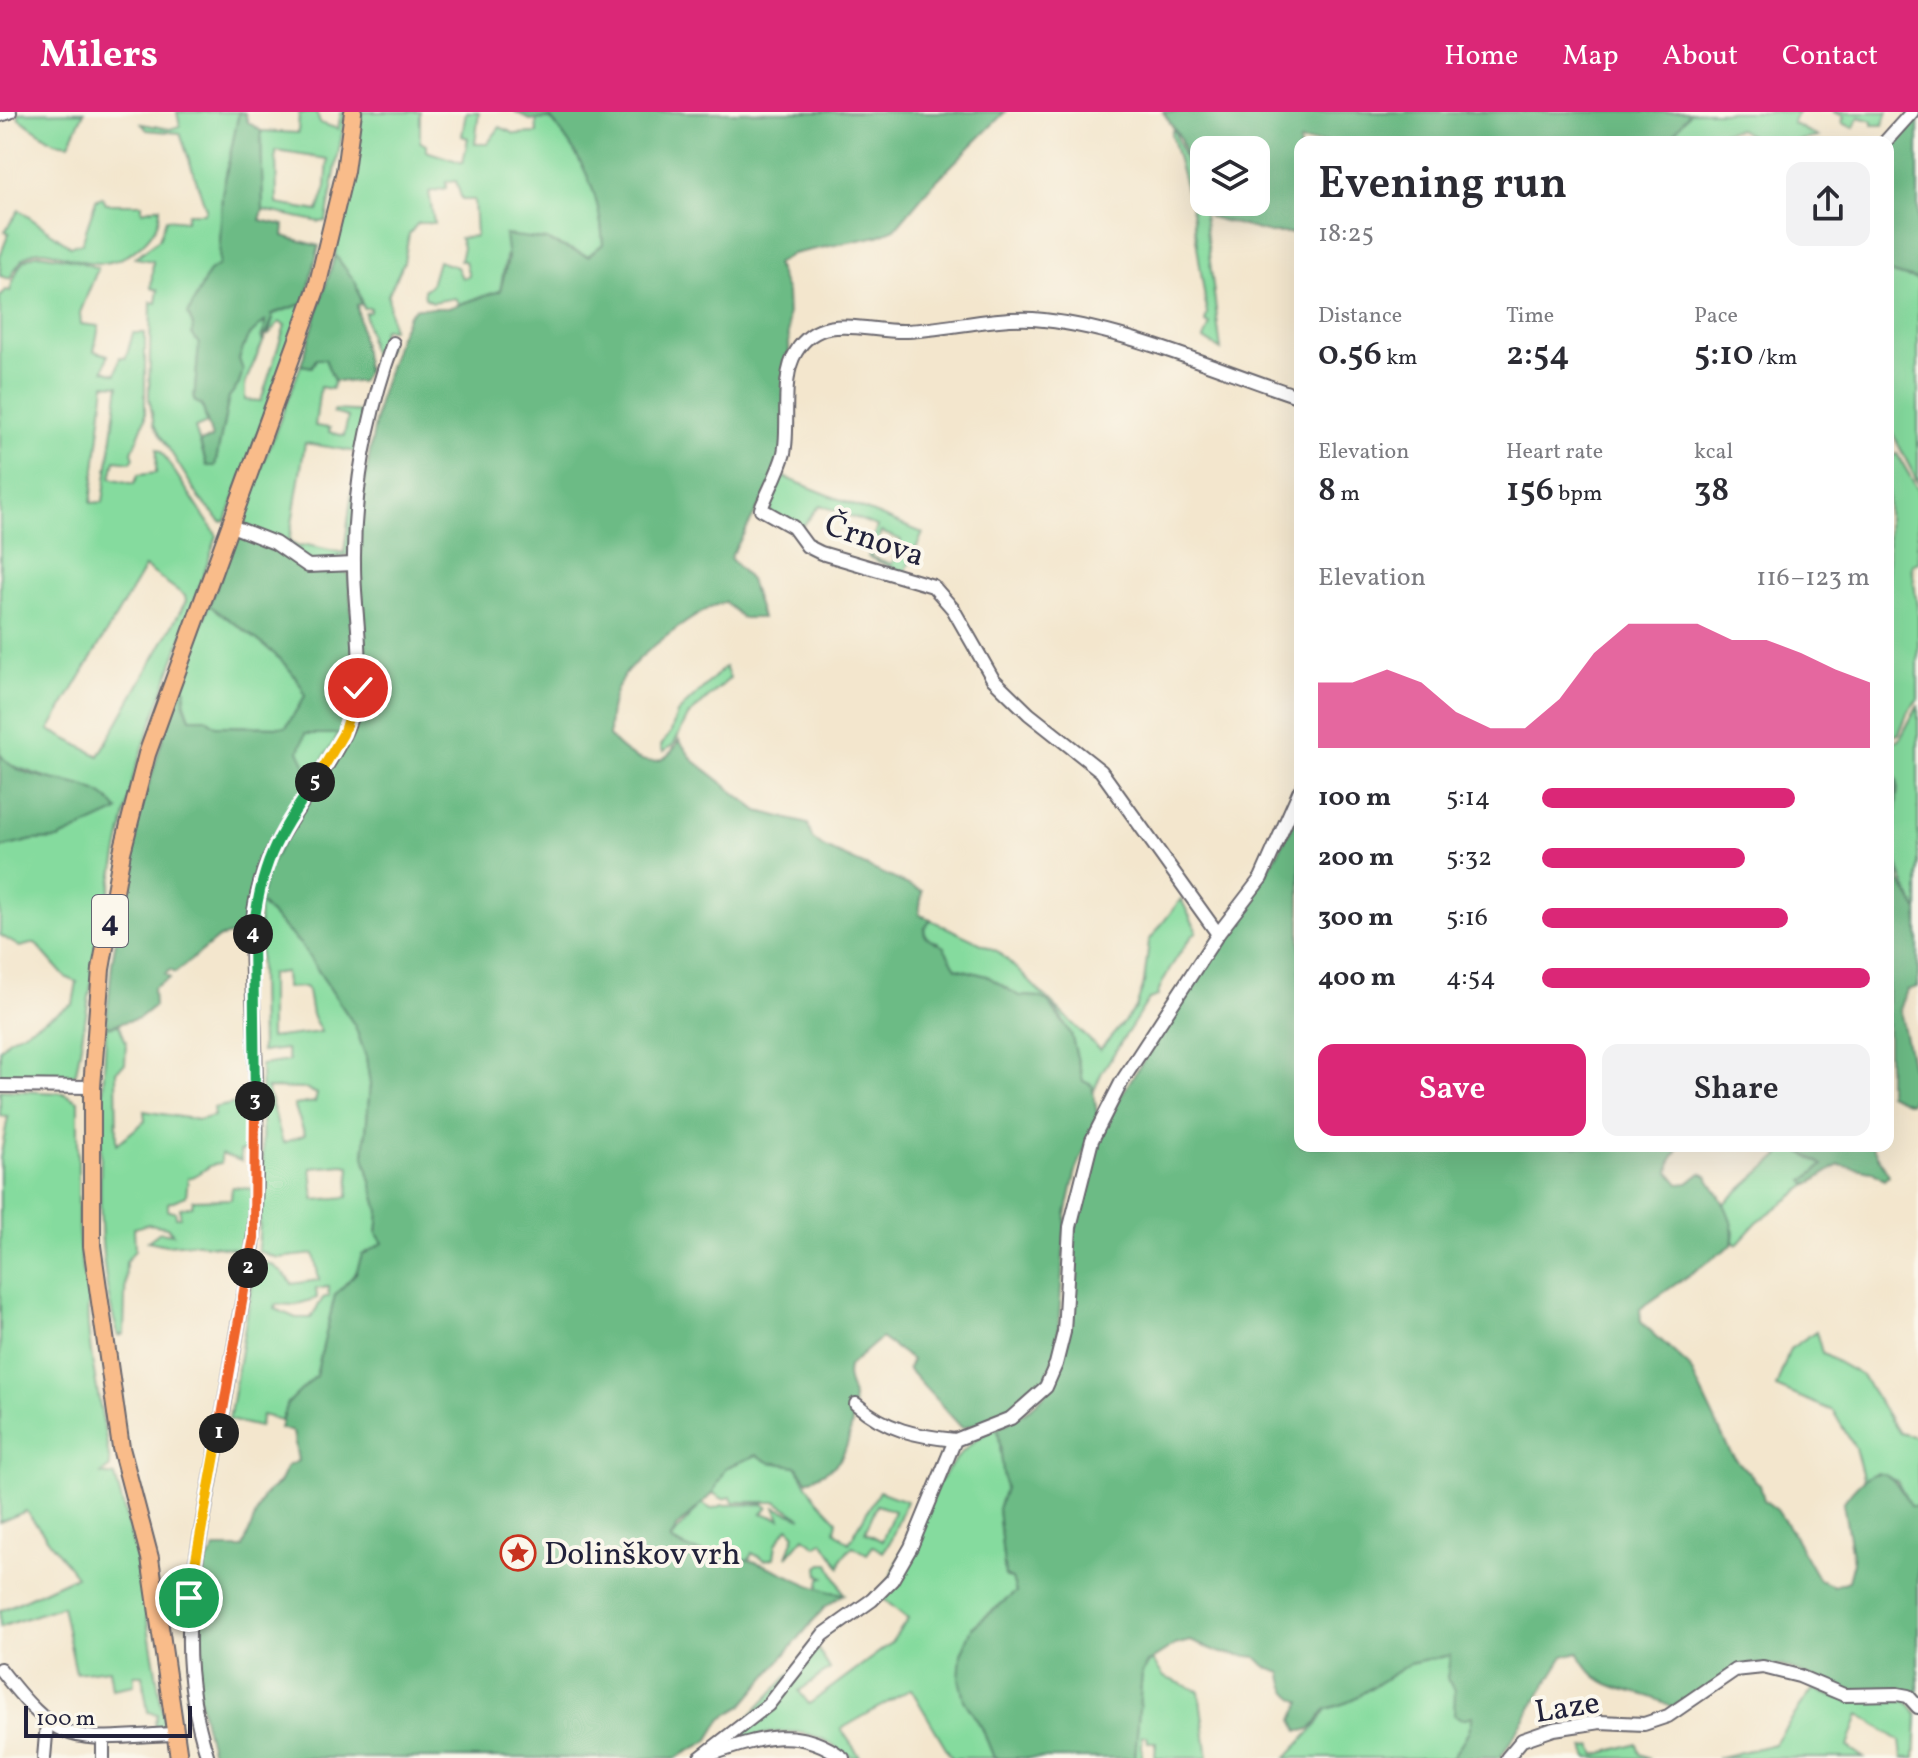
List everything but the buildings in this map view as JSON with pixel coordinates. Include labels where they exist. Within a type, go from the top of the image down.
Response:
[{"type":"main road","name":"4","points":[[179,1758],[150,1558],[121,1448],[92,1246],[92,1087],[101,969],[122,852],[147,754],[317,287],[345,171],[353,112]]},
{"type":"street","points":[[0,115],[10,112]]},
{"type":"street","points":[[1890,136],[1912,112]]},
{"type":"street","name":"Črnova","points":[[1218,934],[1101,771],[1029,714],[993,679],[953,609],[933,586],[821,553],[807,546],[793,527],[761,509],[784,452],[785,406],[794,354],[814,331],[839,325],[905,331],[981,321],[1031,319],[1071,324],[1294,395]]},
{"type":"street","points":[[208,1758],[200,1732],[188,1661],[189,1598],[254,1238],[252,950],[258,887],[283,830],[319,777],[353,710],[359,654],[354,564],[359,483],[377,389],[393,343]]},
{"type":"street","points":[[229,525],[275,543],[308,566],[354,564]]},
{"type":"street","points":[[856,1404],[870,1416],[907,1435],[955,1440],[1011,1418],[1046,1387],[1064,1332],[1070,1227],[1092,1140],[1122,1081],[1218,934],[1261,878],[1294,804]]},
{"type":"street","points":[[0,1086],[92,1087]]},
{"type":"street","points":[[700,1758],[768,1705],[823,1635],[872,1600],[892,1580],[911,1547],[955,1440]]},
{"type":"street","name":"Laze","points":[[1507,1758],[1522,1740],[1554,1729],[1600,1722],[1644,1724],[1668,1716],[1735,1670],[1763,1667],[1799,1676],[1844,1695],[1908,1696],[1918,1707]]},
{"type":"street","points":[[0,1669],[47,1723],[79,1737],[103,1740],[176,1734]]},
{"type":"street","points":[[44,1758],[47,1723]]},
{"type":"street","points":[[700,1758],[760,1739],[791,1735],[808,1739],[843,1758]]},
{"type":"street","points":[[103,1740],[103,1758]]},
{"type":"green space","points":[[84,112],[69,144],[54,142],[19,119],[18,113]]},
{"type":"green space","points":[[177,112],[239,112],[222,194],[219,265],[192,334],[199,344],[194,401],[202,405],[207,423],[195,428],[207,466],[215,466],[229,397],[239,384],[242,370],[239,359],[247,338],[265,320],[267,323],[261,337],[263,342],[245,383],[245,400],[261,401],[285,325],[279,322],[268,336],[273,319],[271,315],[305,303],[226,521],[221,522],[200,499],[154,425],[149,397],[151,302],[156,303],[158,290],[151,288],[153,261],[135,258],[159,239],[166,219],[186,221],[188,213],[204,213],[206,209],[180,133],[147,130],[142,124],[170,129],[180,126]]},
{"type":"green space","points":[[239,112],[245,113],[248,122],[261,131],[263,210],[260,220],[284,225],[283,236],[319,246],[305,303],[271,314],[273,319],[263,342],[265,321],[247,338],[239,359],[243,370],[239,384],[229,397],[215,466],[207,466],[200,442],[212,438],[202,405],[194,401],[199,344],[192,334],[193,326],[188,314],[209,271],[219,265],[222,194]]},
{"type":"green space","points":[[316,112],[320,123],[338,129],[341,112],[346,112],[326,221],[263,210],[261,131],[298,133],[299,113]],"holes":[[[276,151],[328,159],[326,187],[318,211],[277,204]]]},
{"type":"green space","points":[[362,112],[420,112],[420,142],[426,145],[426,151],[463,163],[468,138],[462,136],[466,112],[479,112],[475,144],[487,144],[500,127],[515,134],[537,133],[536,117],[551,119],[573,148],[589,177],[598,207],[603,244],[588,256],[546,240],[516,238],[508,247],[500,291],[459,304],[455,298],[433,302],[425,298],[424,290],[431,285],[438,261],[457,267],[462,278],[469,276],[465,261],[460,261],[463,247],[460,238],[476,236],[474,200],[462,200],[456,181],[446,182],[446,188],[429,192],[434,223],[418,223],[409,234],[404,262],[388,295],[392,329],[383,329],[381,342],[389,343],[379,367],[371,350],[365,313],[370,312],[370,308],[363,308],[356,283],[335,255]]},
{"type":"green space","points":[[516,112],[1005,112],[931,186],[895,229],[878,236],[792,254],[776,264],[787,293],[793,446],[730,558],[750,580],[762,618],[742,618],[725,602],[700,613],[671,633],[624,676],[612,705],[609,736],[626,752],[645,761],[663,758],[679,740],[693,760],[758,811],[808,824],[812,838],[823,847],[922,891],[919,914],[931,920],[924,929],[925,936],[944,947],[956,968],[987,976],[1019,996],[1040,997],[1048,1002],[1071,1034],[1083,1081],[1092,1085],[1098,1118],[1076,1170],[1066,1215],[1057,1351],[1044,1381],[1017,1410],[962,1428],[908,1369],[912,1360],[881,1338],[848,1367],[853,1397],[852,1423],[848,1442],[833,1467],[808,1481],[796,1466],[769,1462],[757,1455],[725,1468],[713,1493],[678,1526],[670,1540],[698,1552],[762,1564],[818,1588],[844,1594],[824,1608],[742,1706],[722,1718],[708,1741],[676,1758],[213,1758],[193,1651],[196,1597],[203,1571],[215,1548],[243,1548],[263,1496],[279,1483],[287,1466],[298,1461],[293,1432],[280,1428],[288,1403],[316,1376],[335,1295],[356,1273],[362,1255],[383,1243],[377,1234],[379,1211],[364,1156],[370,1084],[366,1057],[355,1026],[301,945],[259,902],[268,868],[357,712],[359,514],[379,400],[399,336],[409,315],[416,308],[448,308],[500,291],[508,259],[505,235],[546,240],[588,256],[603,244],[594,192],[572,148],[551,119],[530,120]]},
{"type":"green space","points":[[1163,112],[1690,112],[1672,136],[1294,136],[1294,233],[1270,233],[1209,216],[1270,216],[1270,136],[1190,136],[1190,172],[1180,138]]},
{"type":"green space","points":[[1690,112],[1798,112],[1792,123],[1816,136],[1754,136],[1739,129],[1723,132],[1723,136],[1672,136]]},
{"type":"green space","points":[[1833,112],[1888,112],[1883,125],[1872,125],[1872,121],[1859,117],[1854,128],[1842,123],[1844,116]]},
{"type":"green space","points":[[1918,114],[1918,280],[1894,274],[1894,142]]},
{"type":"green space","points":[[1173,128],[1190,175],[1190,204],[1171,134]]},
{"type":"green space","points":[[102,197],[106,204],[142,204],[142,211],[160,207],[155,227],[142,245],[123,258],[102,263],[39,251],[29,254],[19,263],[10,279],[0,276],[0,256],[9,233],[5,231],[19,210],[70,246],[82,243],[96,200]]},
{"type":"green space","points":[[1193,216],[1204,216],[1221,350],[1204,339],[1210,324],[1205,322],[1207,313]]},
{"type":"green space","points":[[40,254],[71,259],[98,268],[80,313],[81,324],[99,326],[94,351],[108,355],[104,370],[116,374],[120,357],[126,358],[133,333],[145,333],[145,419],[132,452],[134,458],[131,462],[115,460],[111,478],[134,484],[138,475],[156,473],[157,449],[161,451],[217,536],[134,774],[96,957],[76,1073],[65,1080],[0,1083],[0,1049],[8,1040],[73,1004],[77,982],[65,977],[35,943],[20,947],[0,935],[0,848],[33,840],[58,839],[118,810],[57,781],[7,764],[0,754],[0,297],[6,290],[10,291],[19,266]],"holes":[[[105,384],[119,385],[103,502],[91,503]],[[145,567],[185,596],[186,601],[99,756],[49,730]]]},
{"type":"green space","points":[[335,255],[356,283],[361,304],[357,305],[367,372],[361,382],[334,381],[325,359],[316,359],[312,367],[301,365]]},
{"type":"green space","points":[[1894,274],[1918,280],[1918,483],[1894,436]]},
{"type":"green space","points":[[316,359],[325,359],[334,381],[332,389],[320,387],[315,426],[330,428],[329,432],[344,436],[348,417],[333,413],[334,410],[369,412],[349,554],[325,563],[298,554],[246,525],[243,516],[301,365],[312,367]],"holes":[[[305,443],[357,452],[344,553],[307,545],[299,547],[289,542]]]},
{"type":"green space","points":[[1897,454],[1918,490],[1918,562],[1912,565],[1918,615],[1918,699],[1908,711],[1899,734],[1894,735],[1894,455]]},
{"type":"green space","points":[[779,475],[923,533],[905,573],[868,557],[877,526],[820,505],[802,527],[773,515],[768,506]],"holes":[[[881,532],[901,540],[892,564],[871,557]]]},
{"type":"green space","points":[[245,532],[312,572],[342,570],[349,574],[353,675],[346,714],[339,734],[305,734],[299,751],[305,763],[306,785],[256,872],[247,931],[218,938],[175,973],[170,970],[165,974],[170,978],[153,988],[154,1006],[139,1018],[106,1027],[112,963],[136,825],[179,686],[186,689],[184,703],[190,718],[205,718],[216,726],[286,727],[305,696],[290,670],[278,657],[209,605],[239,533]]},
{"type":"green space","points":[[209,605],[278,657],[299,683],[305,696],[286,727],[216,726],[205,718],[190,718],[179,686]]},
{"type":"green space","points":[[725,667],[730,678],[688,716],[674,744],[663,752],[661,746],[671,732],[677,713]]},
{"type":"green space","points":[[1918,705],[1918,911],[1902,878],[1896,850],[1898,785],[1894,778],[1894,741],[1900,739]]},
{"type":"green space","points":[[305,734],[339,734],[306,785],[299,751]]},
{"type":"green space","points":[[0,754],[11,765],[25,772],[93,790],[107,798],[118,811],[58,839],[33,840],[0,848]]},
{"type":"green space","points":[[1896,777],[1894,850],[1894,778]]},
{"type":"green space","points":[[1294,821],[1294,1152],[1676,1152],[1669,1172],[1679,1184],[1688,1183],[1701,1173],[1707,1176],[1730,1217],[1732,1245],[1640,1309],[1641,1322],[1689,1366],[1731,1454],[1760,1485],[1764,1500],[1777,1510],[1819,1580],[1834,1586],[1848,1581],[1853,1562],[1843,1503],[1862,1481],[1879,1473],[1887,1476],[1895,1482],[1910,1506],[1918,1507],[1918,1701],[1852,1692],[1782,1666],[1751,1664],[1672,1707],[1608,1684],[1587,1667],[1578,1652],[1564,1656],[1500,1758],[1452,1758],[1469,1731],[1473,1716],[1462,1719],[1454,1715],[1455,1690],[1447,1679],[1450,1655],[1409,1664],[1348,1702],[1327,1709],[1313,1727],[1299,1731],[1293,1720],[1301,1702],[1287,1690],[1282,1673],[1267,1668],[1256,1657],[1221,1653],[1190,1641],[1175,1645],[1147,1663],[1142,1673],[1135,1758],[994,1758],[982,1728],[964,1700],[959,1679],[961,1654],[972,1628],[1016,1592],[1012,1579],[1005,1576],[998,1509],[1005,1488],[998,1428],[1027,1411],[1047,1392],[1060,1371],[1070,1324],[1073,1241],[1081,1192],[1101,1133],[1129,1082],[1250,901]]},
{"type":"green space","points":[[1894,850],[1900,881],[1918,911],[1918,987],[1907,990],[1900,1010],[1917,1092],[1909,1103],[1894,1097]]},
{"type":"green space","points":[[1181,899],[1197,931],[1174,963],[1158,996],[1149,999],[1102,1072],[1093,1093],[1083,1081],[1071,1034],[1057,1011],[1040,997],[1019,996],[987,976],[956,968],[938,942],[927,940],[924,929],[931,920],[999,952],[1100,1050],[1136,1008],[1144,983],[1149,941]]},
{"type":"green space","points":[[259,902],[301,945],[355,1026],[366,1057],[370,1084],[364,1156],[379,1211],[377,1234],[384,1243],[362,1255],[356,1273],[335,1295],[316,1376],[288,1403],[281,1420],[262,1415],[259,1427],[229,1420],[256,1263],[267,1263],[277,1268],[292,1284],[319,1280],[314,1254],[278,1258],[258,1251],[263,1169],[261,1065],[289,1061],[286,1049],[261,1052]],"holes":[[[285,972],[286,988],[305,987],[312,1015],[321,1032],[270,1038],[270,974]],[[267,1088],[306,1089],[317,1094],[315,1102],[294,1105],[305,1135],[283,1143]],[[350,1166],[348,1197],[314,1200],[311,1168]],[[328,1287],[329,1296],[323,1298],[311,1318],[296,1318],[275,1309],[276,1304],[295,1305],[317,1298],[316,1289]]]},
{"type":"green space","points":[[119,1025],[126,1042],[125,1064],[116,1071],[117,1144],[145,1121],[144,1111],[198,1120],[214,1116],[213,1108],[251,1100],[253,1149],[240,1151],[241,1161],[221,1154],[221,1163],[188,1178],[186,1196],[168,1203],[168,1211],[175,1211],[176,1217],[180,1217],[180,1208],[192,1206],[193,1200],[231,1199],[232,1187],[253,1189],[247,1250],[194,1243],[166,1245],[148,1241],[160,1232],[173,1234],[167,1227],[149,1224],[134,1228],[135,1250],[126,1262],[124,1334],[119,1336],[104,1264],[100,1183],[106,1027]]},
{"type":"green space","points":[[0,1090],[63,1093],[78,1101],[78,1228],[82,1270],[90,1300],[88,1329],[91,1352],[110,1467],[101,1474],[115,1476],[136,1555],[165,1726],[157,1731],[154,1727],[157,1714],[148,1712],[142,1675],[134,1675],[134,1685],[112,1689],[109,1669],[76,1673],[62,1606],[0,1627],[0,1611],[76,1576],[26,1511],[0,1522],[0,1159],[8,1117],[0,1116]]},
{"type":"green space","points":[[1783,1152],[1800,1152],[1823,1165],[1805,1181],[1808,1185],[1757,1222],[1737,1244],[1733,1241],[1734,1232],[1724,1204]]},
{"type":"green space","points":[[1802,1152],[1876,1152],[1889,1175],[1884,1180],[1871,1171],[1839,1165],[1808,1185],[1804,1181],[1823,1165]]},
{"type":"green space","points":[[1816,1331],[1822,1353],[1862,1376],[1899,1433],[1918,1437],[1918,1507],[1910,1506],[1897,1481],[1875,1473],[1864,1481],[1855,1448],[1833,1411],[1776,1387],[1790,1349]]},
{"type":"green space","points":[[998,1428],[1005,1488],[998,1509],[1005,1576],[1012,1579],[1016,1592],[972,1627],[964,1700],[982,1728],[994,1758],[952,1758],[911,1689],[841,1729],[861,1758],[850,1756],[822,1739],[797,1732],[760,1735],[722,1746],[816,1646],[830,1669],[799,1691],[809,1704],[890,1644],[908,1619],[881,1597],[914,1526],[959,1455]]},
{"type":"green space","points":[[757,1455],[769,1462],[796,1466],[814,1496],[837,1520],[835,1531],[849,1543],[879,1491],[906,1501],[883,1552],[873,1546],[867,1554],[853,1546],[842,1558],[840,1567],[823,1541],[816,1546],[804,1537],[787,1557],[795,1534],[788,1527],[776,1544],[774,1558],[765,1560],[752,1553],[749,1560],[698,1553],[670,1540],[702,1503],[711,1509],[723,1505],[763,1504],[768,1508],[762,1513],[780,1519],[775,1507],[802,1518],[777,1502],[733,1502],[731,1497],[723,1499],[713,1493],[725,1468]],"holes":[[[877,1505],[894,1511],[882,1541],[865,1532]]]},
{"type":"green space","points":[[829,1564],[844,1594],[818,1591],[820,1578],[824,1577],[819,1575],[818,1567]]},
{"type":"green space","points":[[1451,1655],[1447,1679],[1474,1715],[1469,1731],[1452,1758],[1286,1758],[1317,1725],[1327,1709],[1348,1702],[1409,1664]]},
{"type":"green space","points":[[1152,1660],[1164,1677],[1199,1691],[1208,1758],[1155,1758],[1156,1742],[1148,1742],[1147,1736],[1142,1736],[1142,1758],[1135,1758],[1142,1673]]},
{"type":"green space","points":[[1813,1689],[1839,1698],[1898,1698],[1910,1704],[1917,1715],[1915,1758],[1902,1758],[1900,1741],[1859,1714],[1848,1747],[1864,1758],[1717,1758],[1774,1744]]},
{"type":"green space","points":[[1637,1743],[1640,1754],[1650,1758],[1588,1758],[1584,1748],[1592,1746],[1596,1755]]},
{"type":"place","name":"Dolinškov vrh","points":[[518,1553]]},
{"type":"route","points":[[189,1598],[254,1238],[252,950],[258,887],[268,858],[291,816],[319,777],[343,734],[358,688]]}]
